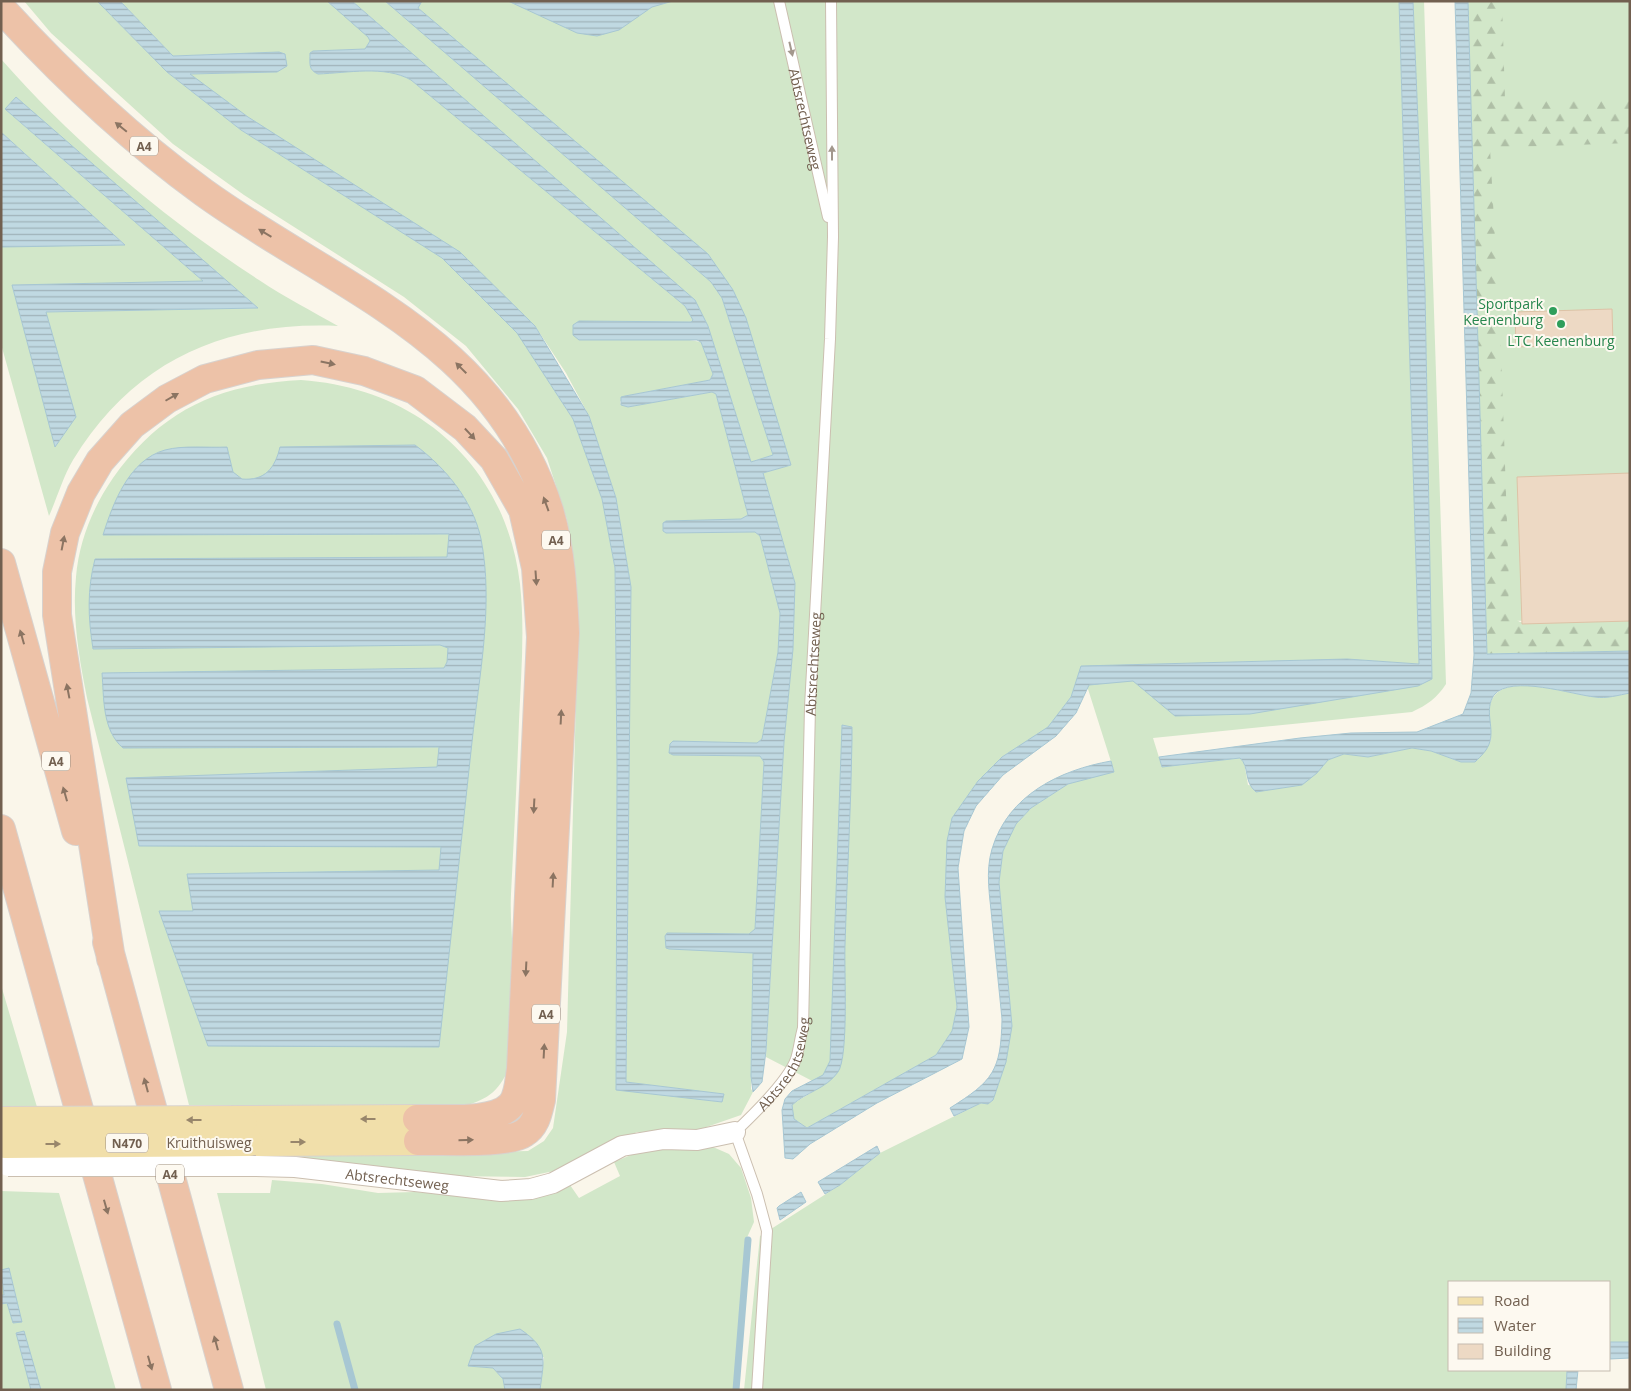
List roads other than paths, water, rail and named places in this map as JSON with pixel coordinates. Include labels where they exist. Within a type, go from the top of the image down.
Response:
[{"type":"highway","name":"A4","points":[[1,8],[66,77],[105,114],[152,152],[255,227],[389,310],[426,336],[459,365],[486,394],[510,426],[532,467],[549,511],[563,585],[565,633],[541,1100],[533,1124],[524,1134],[509,1139],[417,1130]]},
{"type":"highway","name":"A4","points":[[111,959],[56,615],[57,572],[65,533],[81,493],[100,461],[132,425],[167,399],[205,379],[258,365],[313,360],[364,371],[415,390],[465,428],[494,459],[523,510],[536,568],[541,637],[521,1069],[518,1091],[511,1105],[493,1115],[417,1130]]},
{"type":"highway","name":"A4","points":[[1,563],[229,1390]]},
{"type":"highway","points":[[1,829],[157,1390]]},
{"type":"highway","points":[[1,880],[65,1058]]},
{"type":"main road","name":"Kruithuisweg","points":[[3,1144],[249,1143],[417,1130]]},
{"type":"street","name":"Abtsrechtseweg","points":[[3,1144],[249,1143],[295,1167],[508,1191],[531,1189],[553,1183],[622,1146],[664,1139],[697,1140],[735,1132]]},
{"type":"lane","name":"Abtsrechtseweg","points":[[779,1],[833,237]]},
{"type":"lane","name":"Abtsrechtseweg","points":[[735,1132],[756,1112],[796,1060],[803,1028],[810,707],[830,339],[833,237],[831,1]]},
{"type":"lane","points":[[735,1132],[755,1186],[767,1232],[757,1390]]},
{"type":"water","points":[[97,1],[120,1],[173,56],[279,52],[285,54],[287,66],[277,72],[190,74],[248,117],[460,252],[535,326],[589,416],[616,498],[631,587],[626,1082],[724,1094],[722,1102],[616,1090],[617,767],[615,568],[602,499],[573,419],[517,333],[442,258],[241,130],[167,72]]},
{"type":"water","points":[[327,1],[352,1],[695,300],[708,326],[751,462],[773,455],[722,298],[711,282],[385,1],[422,1],[418,8],[708,254],[733,290],[746,318],[791,465],[763,473],[795,583],[793,649],[784,742],[766,1051],[762,1082],[753,1092],[751,1076],[753,953],[669,949],[666,948],[665,936],[667,933],[749,934],[755,929],[764,762],[760,756],[673,755],[669,753],[670,744],[673,741],[757,743],[762,739],[778,652],[780,613],[760,536],[755,532],[666,533],[663,531],[663,523],[666,521],[741,519],[748,515],[716,394],[712,392],[628,407],[621,405],[621,397],[710,380],[713,374],[701,342],[697,340],[579,340],[573,335],[573,325],[579,321],[691,322],[693,320],[685,306],[411,80],[401,75],[378,71],[318,74],[315,72],[310,66],[310,53],[313,51],[365,49],[370,41],[368,37]]},
{"type":"water","points":[[508,1],[673,1],[652,7],[619,30],[597,36],[577,33]]},
{"type":"water","points":[[1399,1],[1413,1],[1425,290],[1432,679],[1418,686],[1250,714],[1175,716],[1133,681],[1089,685],[1076,713],[1056,736],[1003,775],[976,806],[964,831],[958,868],[969,1027],[962,1059],[877,1103],[810,1144],[793,1159],[785,1158],[782,1110],[785,1099],[792,1091],[823,1075],[830,1061],[842,725],[852,727],[845,945],[844,1049],[838,1072],[833,1078],[792,1105],[794,1119],[807,1128],[936,1055],[952,1031],[957,1007],[945,897],[947,841],[952,818],[978,781],[1002,757],[1048,727],[1071,697],[1081,666],[1347,659],[1419,664]]},
{"type":"water","points":[[1455,1],[1468,1],[1487,654],[1630,651],[1630,693],[1599,697],[1543,687],[1514,686],[1502,689],[1494,695],[1491,701],[1489,712],[1491,735],[1489,744],[1484,753],[1475,762],[1461,762],[1431,751],[1412,748],[1368,757],[1344,754],[1328,760],[1317,773],[1302,785],[1256,792],[1249,783],[1245,766],[1240,758],[1162,767],[1159,757],[1351,733],[1417,732],[1463,714],[1471,693],[1474,655]]},
{"type":"water","points":[[16,97],[258,308],[46,312],[76,417],[55,447],[12,285],[203,281],[5,109]]},
{"type":"water","points":[[1,132],[125,245],[1,247]]},
{"type":"water","points":[[415,445],[437,464],[457,486],[472,512],[481,539],[486,589],[484,640],[439,1047],[208,1046],[159,911],[193,911],[187,874],[439,870],[441,847],[139,846],[126,778],[437,767],[439,747],[123,748],[111,732],[105,713],[102,673],[444,668],[447,662],[448,648],[440,645],[93,649],[89,604],[95,559],[447,557],[449,534],[103,535],[107,523],[124,484],[132,473],[152,455],[172,448],[227,447],[233,472],[242,479],[250,479],[257,478],[268,472],[275,461],[280,447]]},
{"type":"water","points":[[1111,761],[1114,772],[1068,784],[1031,808],[1016,824],[1003,851],[999,882],[1012,1026],[1006,1062],[993,1100],[988,1104],[981,1103],[954,1116],[950,1108],[965,1099],[985,1082],[992,1073],[999,1051],[1002,1019],[988,876],[992,849],[1000,830],[1010,814],[1038,788],[1073,771]]},
{"type":"water","points":[[877,1146],[880,1153],[840,1185],[825,1194],[818,1182]]},
{"type":"water","points":[[801,1192],[806,1202],[780,1220],[777,1208]]},
{"type":"water","points":[[9,1268],[22,1322],[13,1323],[7,1303],[1,1304],[1,1295],[4,1295],[1,1270]]},
{"type":"water","points":[[520,1329],[536,1342],[542,1355],[543,1370],[540,1390],[505,1390],[503,1379],[493,1368],[468,1366],[475,1346],[496,1334]]},
{"type":"water","points":[[24,1331],[41,1390],[31,1390],[16,1333]]},
{"type":"water","points":[[1611,1342],[1630,1342],[1630,1358],[1611,1359]]},
{"type":"water","points":[[1567,1371],[1578,1371],[1576,1390],[1566,1390]]},
{"type":"waterway","points":[[736,1390],[748,1240]]},
{"type":"waterway","points":[[337,1324],[355,1390]]},
{"type":"place","name":"Sportpark Keenenburg","points":[[1553,311]]},
{"type":"place","name":"LTC Keenenburg","points":[[1561,324]]}]
